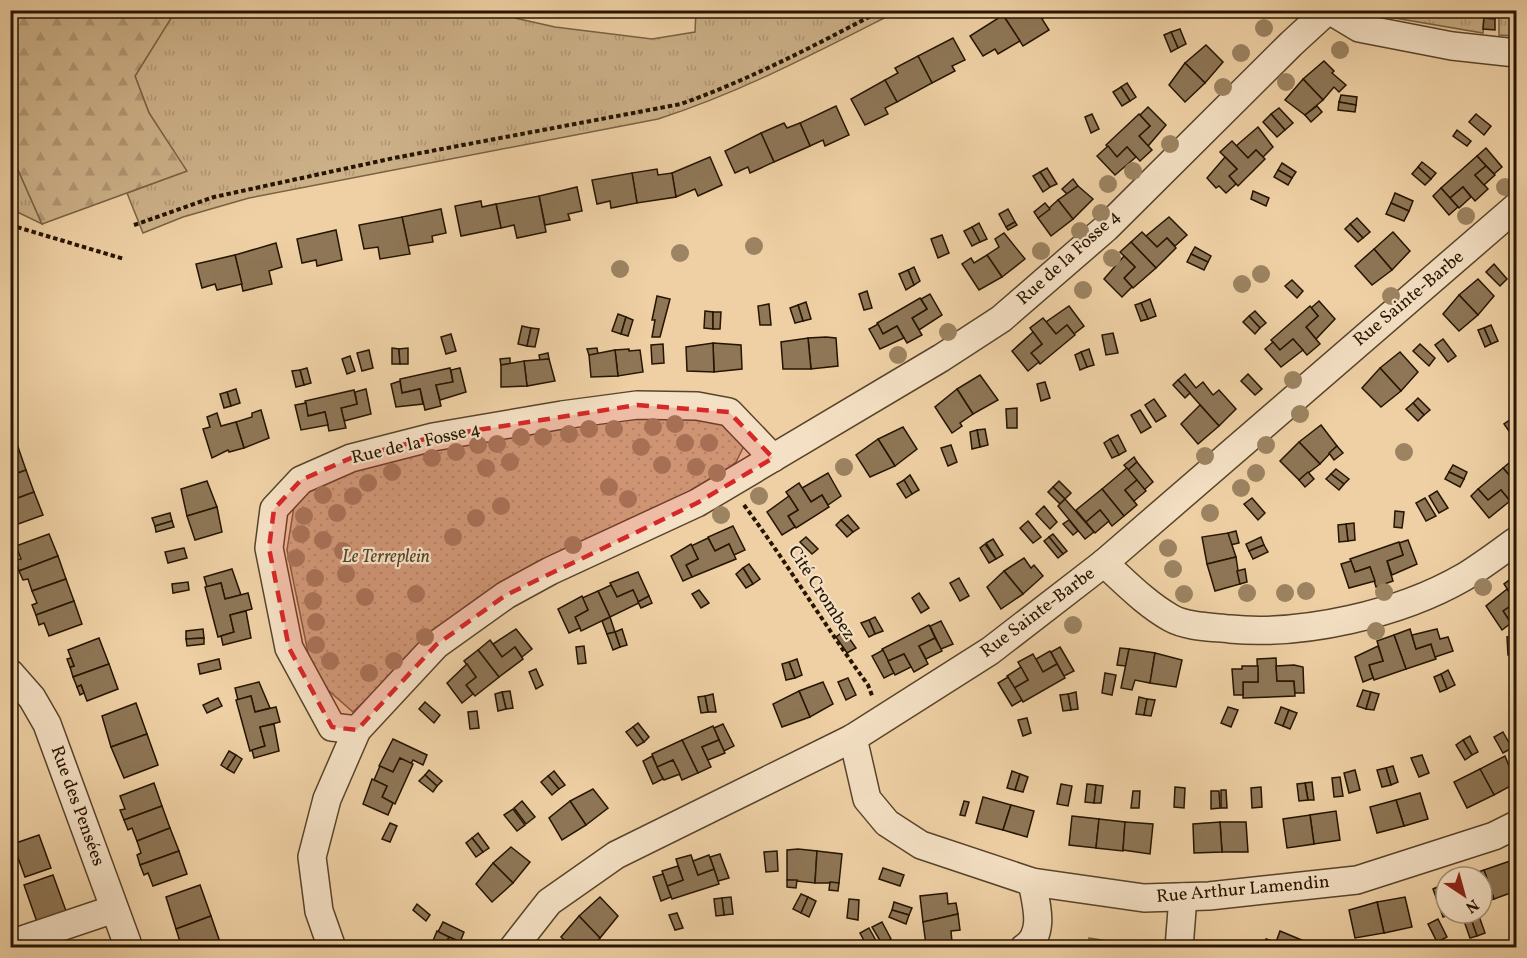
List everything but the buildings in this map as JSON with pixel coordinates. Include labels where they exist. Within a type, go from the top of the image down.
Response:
[{"type":"street","points":[[1329,10],[1359,28],[1452,46],[1516,53]]},
{"type":"street","name":"Rue de la Fosse 4","points":[[333,948],[319,910],[312,857],[327,799],[357,730],[436,645],[506,595],[549,571],[697,503],[941,358],[1001,319],[1106,228],[1291,44],[1329,10]]},
{"type":"street","name":"Rue Sainte-Barbe","points":[[513,948],[549,902],[616,855],[853,738],[990,651],[1104,563],[1516,207]]},
{"type":"street","name":"Rue de la Fosse 4","points":[[357,730],[332,727],[290,648],[269,548],[274,509],[301,480],[351,458],[433,437],[637,405],[697,406],[729,412],[773,458]]},
{"type":"street","points":[[1104,563],[1124,582],[1173,619],[1216,628],[1265,631],[1323,625],[1357,617],[1431,593],[1464,577],[1516,541]]},
{"type":"street","name":"Rue des Pensées","points":[[10,673],[21,704],[47,724],[129,948]]},
{"type":"street","name":"Rue Arthur Lamendin","points":[[853,738],[867,799],[887,823],[921,845],[1032,882],[1144,898],[1183,897],[1357,879],[1494,836],[1516,825]]},
{"type":"street","points":[[1024,948],[1031,943],[1039,922],[1032,882]]},
{"type":"street","points":[[1179,948],[1183,897]]},
{"type":"street","points":[[10,944],[114,909]]},
{"type":"path","points":[[134,225],[214,197],[394,158],[681,104],[717,91],[806,51],[882,10]]},
{"type":"path","points":[[10,225],[124,259]]},
{"type":"path","name":"Cité Crombez","points":[[730,484],[779,552],[800,587],[868,685],[884,719]]},
{"type":"highlighted area","points":[[637,405],[729,412],[773,458],[697,503],[506,595],[436,645],[357,730],[332,727],[289,648],[269,548],[274,509],[301,480],[351,458],[433,437]]},
{"type":"green space","points":[[10,11],[180,11],[173,15],[135,76],[149,113],[187,171],[42,224],[11,154]]},
{"type":"green space","points":[[180,11],[505,11],[515,18],[555,27],[652,39],[695,32],[696,11],[898,11],[750,84],[658,119],[249,198],[183,217],[143,233],[127,193],[186,171],[149,113],[135,76],[173,14]]},
{"type":"green space","points":[[1368,11],[1484,11],[1483,33],[1377,15]]},
{"type":"green space","points":[[1499,11],[1516,11],[1516,36],[1499,35]]},
{"type":"green space","points":[[11,154],[42,224],[11,209]]},
{"type":"green space","name":"Le Terreplein","points":[[689,415],[715,420],[729,427],[740,439],[743,448],[736,462],[691,498],[379,687],[353,712],[313,677],[287,550],[296,494],[341,473],[471,439],[588,423]]},
{"type":"green space","points":[[1089,938],[1127,944],[1126,947],[1088,947]]}]
